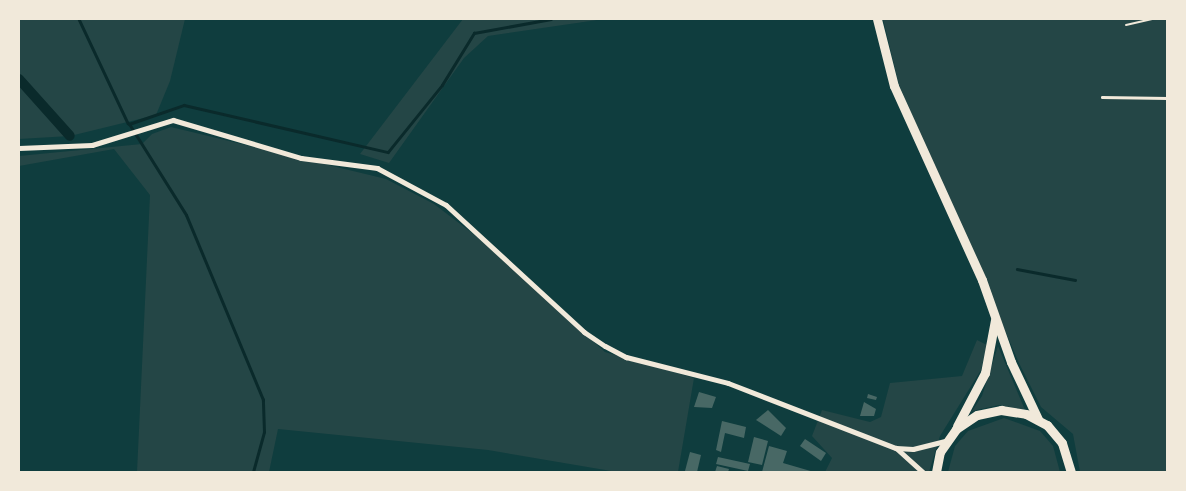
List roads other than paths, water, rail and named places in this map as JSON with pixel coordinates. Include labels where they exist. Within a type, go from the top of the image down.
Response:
[{"type":"main road","points":[[876,19],[894,86],[1038,419],[1062,443],[1071,472]]},
{"type":"main road","points":[[936,472],[946,441],[956,429],[985,373],[995,316]]},
{"type":"main road","points":[[956,429],[989,411],[1014,410],[1038,419]]},
{"type":"street","points":[[19,148],[92,145],[129,136],[156,123],[191,122],[301,158],[377,168],[446,205],[584,332],[626,357],[728,383],[896,448],[913,449],[946,441]]},
{"type":"street","points":[[896,448],[923,472]]},
{"type":"lane","points":[[1102,97],[1167,98]]},
{"type":"waterway","points":[[79,19],[128,123]]},
{"type":"waterway","points":[[253,472],[264,432],[263,400],[186,215],[129,124],[184,105],[388,152],[442,85],[474,33],[551,19]]},
{"type":"waterway","points":[[19,79],[70,136]]},
{"type":"waterway","points":[[1017,269],[1075,280]]}]
